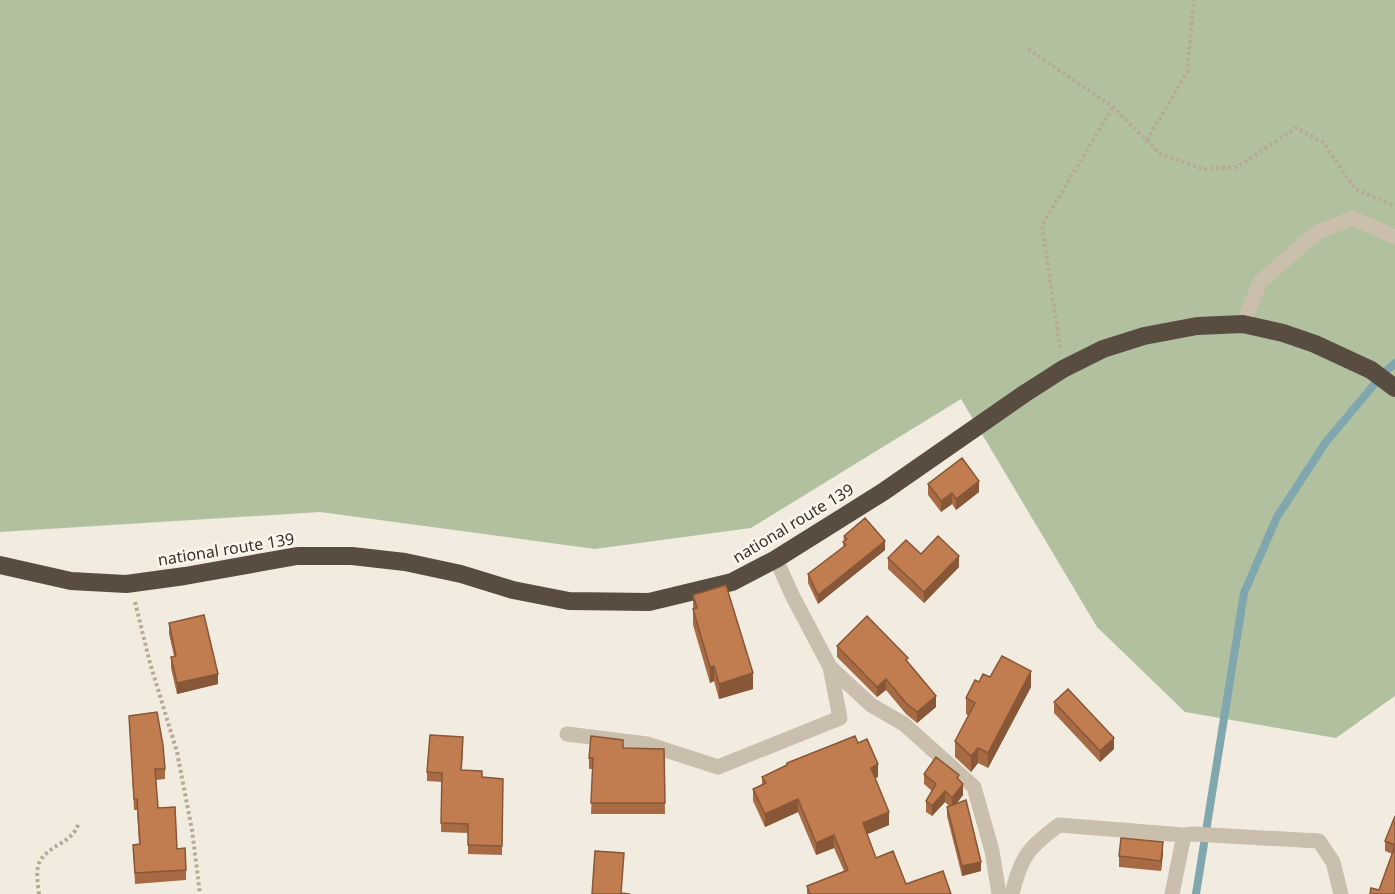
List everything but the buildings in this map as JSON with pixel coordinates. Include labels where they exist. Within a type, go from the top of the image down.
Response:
[{"type":"highway","name":"national route 139","points":[[0,565],[71,581],[131,584],[297,556],[352,556],[405,562],[569,602],[649,602],[732,582],[776,559],[883,492],[1063,369],[1103,349],[1144,336],[1197,326],[1243,324],[1283,333],[1315,344],[1371,370],[1395,388]]},
{"type":"street","points":[[1243,324],[1260,282],[1316,233],[1353,218],[1395,237]]},
{"type":"street","points":[[567,734],[646,744],[718,767],[840,718],[830,667],[776,559]]},
{"type":"street","points":[[830,667],[871,705],[904,724],[974,787],[992,851],[999,894]]},
{"type":"street","points":[[1012,894],[1017,871],[1033,844],[1059,825],[1184,835],[1319,841],[1333,862],[1341,894]]},
{"type":"street","points":[[1172,894],[1184,835]]},
{"type":"path","points":[[1147,140],[1187,72],[1194,0]]},
{"type":"path","points":[[1028,49],[1113,107],[1159,153],[1203,169],[1237,167],[1296,128],[1323,142],[1355,189],[1395,206]]},
{"type":"path","points":[[1063,369],[1042,225],[1113,107]]},
{"type":"path","points":[[131,584],[150,663],[177,752],[192,830],[200,894]]},
{"type":"path","points":[[39,894],[37,879],[39,862],[51,849],[69,838],[76,831],[79,822]]},
{"type":"green space","points":[[0,0],[1395,0],[1395,696],[1336,738],[1185,712],[1097,627],[961,399],[751,528],[595,549],[320,512],[0,532]]},
{"type":"waterway","points":[[1196,894],[1244,593],[1277,517],[1326,442],[1383,374],[1395,363]]}]
